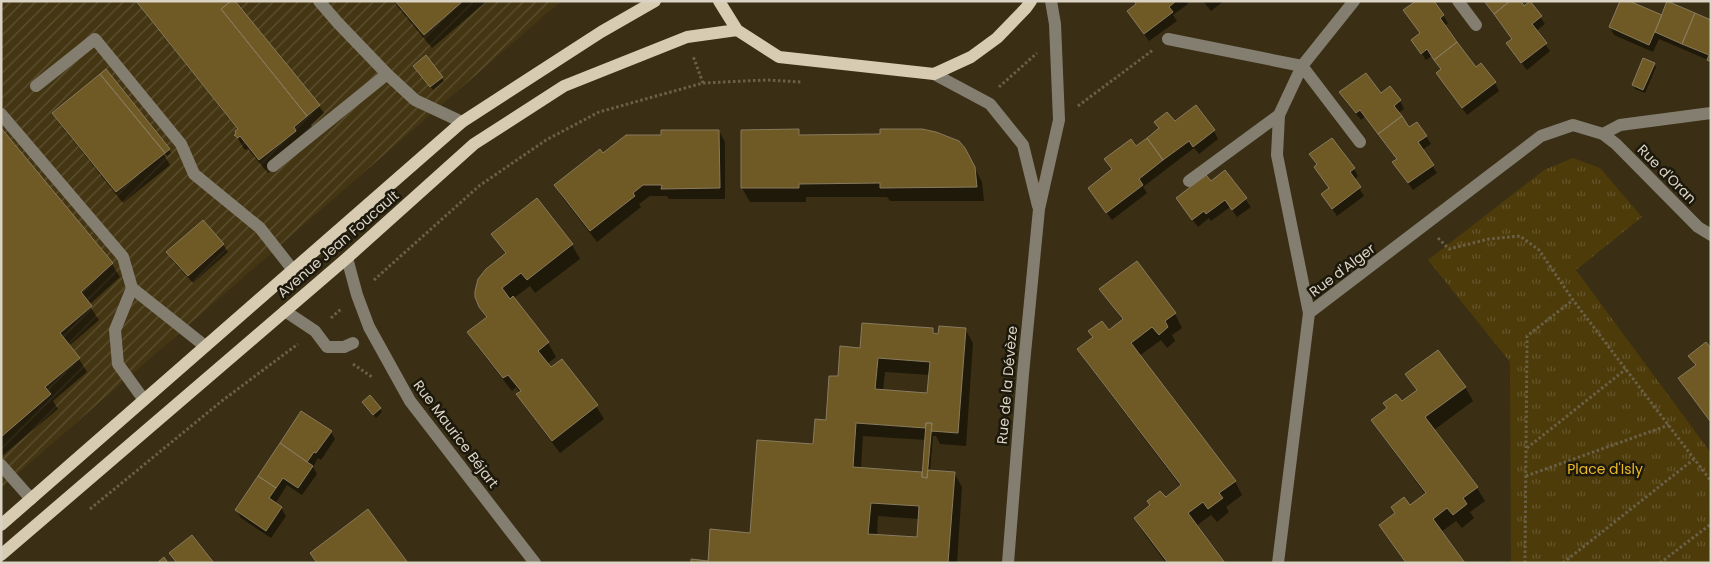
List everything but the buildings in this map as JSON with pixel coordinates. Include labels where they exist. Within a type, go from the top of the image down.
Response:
[{"type":"main road","name":"Avenue Jean Foucault","points":[[1,525],[462,122],[601,32],[655,1]]},
{"type":"main road","points":[[719,1],[737,30],[779,57],[934,74],[971,56],[997,38],[1031,1]]},
{"type":"main road","name":"Avenue Jean Foucault","points":[[1,555],[346,258],[474,144],[564,86],[687,37],[737,30]]},
{"type":"street","points":[[319,1],[387,74],[415,100],[462,122]]},
{"type":"street","name":"Rue de la Dévèze","points":[[1008,563],[1022,383],[1039,210],[1059,120],[1055,24],[1051,1]]},
{"type":"street","points":[[1308,314],[1278,155],[1279,115],[1302,66],[1354,1]]},
{"type":"street","points":[[1458,1],[1476,24]]},
{"type":"street","points":[[36,86],[95,39],[181,144],[194,174],[260,228],[293,270]]},
{"type":"street","points":[[1168,39],[1302,66],[1360,142]]},
{"type":"street","points":[[273,166],[387,74]]},
{"type":"street","name":"Rue de la Dévèze","points":[[934,74],[990,104],[1023,145],[1039,210]]},
{"type":"street","points":[[1603,134],[1620,125],[1711,113]]},
{"type":"street","points":[[1,114],[123,256],[132,288],[205,346]]},
{"type":"street","points":[[1189,181],[1279,115]]},
{"type":"street","name":"Rue d'Alger","points":[[1278,563],[1308,314],[1541,136],[1573,125],[1603,134]]},
{"type":"street","name":"Rue d'Oran","points":[[1603,134],[1623,151],[1698,227],[1711,235]]},
{"type":"street","name":"Rue Maurice Béjart","points":[[346,258],[369,327],[410,401],[534,563]]},
{"type":"street","points":[[132,288],[115,330],[118,364],[144,400]]},
{"type":"street","points":[[285,311],[315,331],[327,347],[344,348],[353,343]]},
{"type":"street","points":[[1,465],[31,499]]},
{"type":"path","points":[[1059,120],[1168,39]]},
{"type":"path","points":[[1426,225],[1449,249],[1489,239],[1520,236],[1538,250],[1711,481]]},
{"type":"path","points":[[1525,563],[1527,336],[1574,300]]},
{"type":"path","points":[[1526,448],[1626,369]]},
{"type":"path","points":[[1526,476],[1669,425]]},
{"type":"path","points":[[1562,563],[1694,459]]},
{"type":"path","points":[[1660,563],[1711,524]]},
{"type":"shaded area","points":[[1,1],[561,1],[1,488]]},
{"type":"green space","name":"Place d'Isly","points":[[1573,158],[1600,168],[1642,217],[1576,270],[1711,453],[1711,563],[1511,563],[1510,362],[1428,260],[1544,170]]}]
